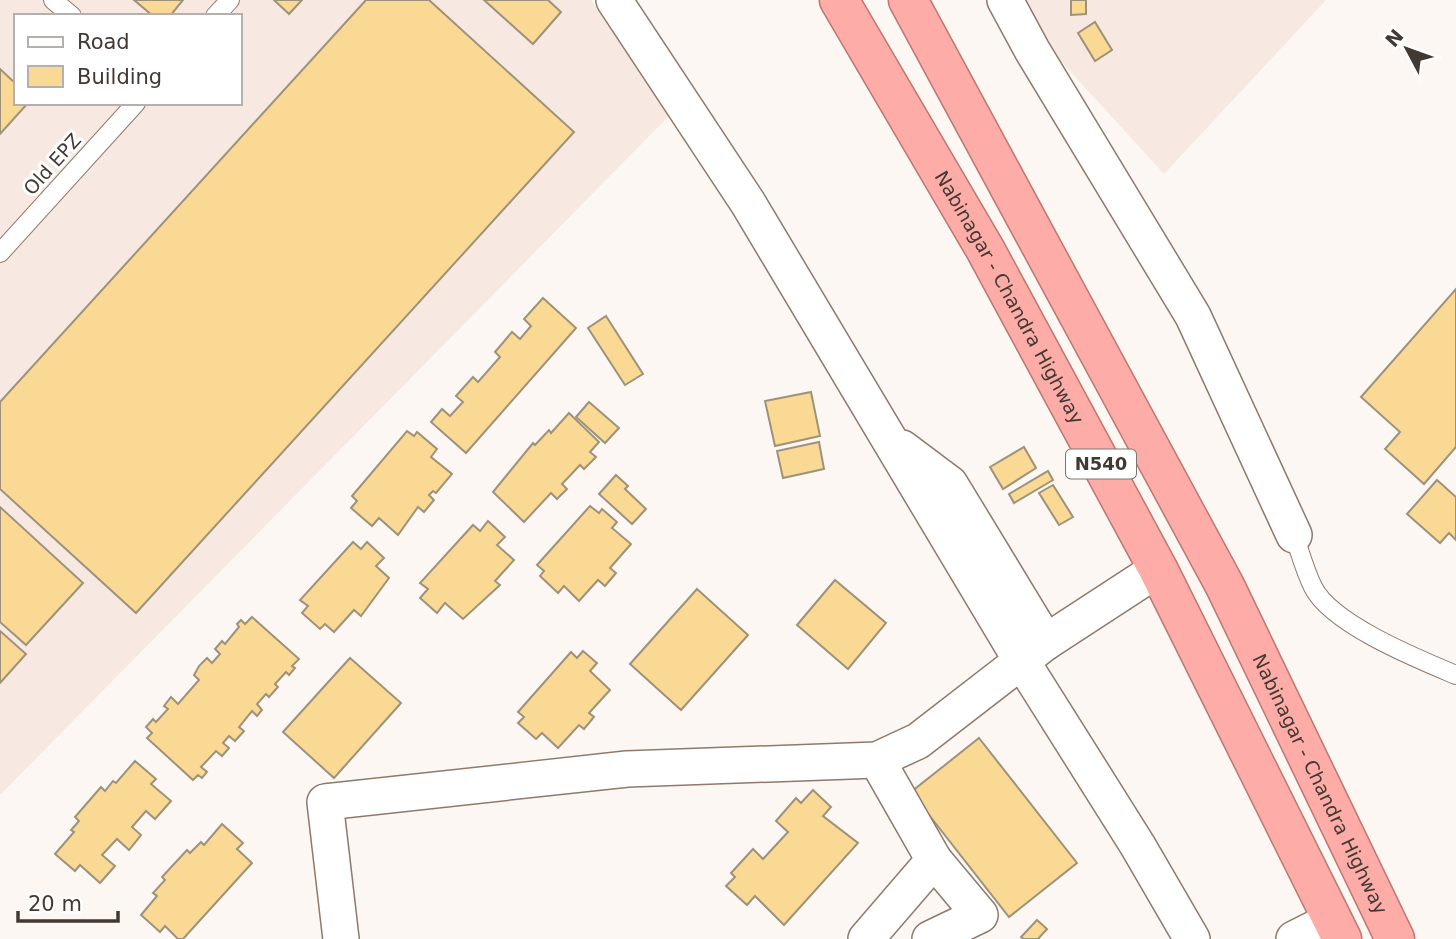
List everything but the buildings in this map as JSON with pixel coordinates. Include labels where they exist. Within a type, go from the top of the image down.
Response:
[{"type":"highway","name":"Nabinagar - Chandra Highway","points":[[839,0],[985,249],[1157,569],[1337,929]]},
{"type":"highway","name":"Nabinagar - Chandra Highway","points":[[908,0],[1224,586],[1395,939]]},
{"type":"street","points":[[614,0],[748,203],[888,438],[950,484],[1033,651],[1138,846],[1192,939]]},
{"type":"street","points":[[1005,0],[1032,50],[1193,316],[1294,536]]},
{"type":"street","points":[[341,939],[325,802],[627,769],[877,760],[918,741],[1033,651],[1157,569]]},
{"type":"street","points":[[877,760],[934,860],[980,915],[948,936]]},
{"type":"street","points":[[866,939],[934,860]]},
{"type":"street","points":[[1294,939],[1337,929]]},
{"type":"lane","points":[[54,0],[70,14]]},
{"type":"lane","points":[[217,14],[230,0]]},
{"type":"lane","name":"Old EPZ","points":[[0,253],[134,105]]},
{"type":"lane","points":[[1294,536],[1314,589],[1343,618],[1406,653],[1456,675]]},
{"type":"shaded area","points":[[0,0],[591,0],[669,116],[0,795]]},
{"type":"shaded area","points":[[1005,0],[1326,0],[1164,174]]}]
